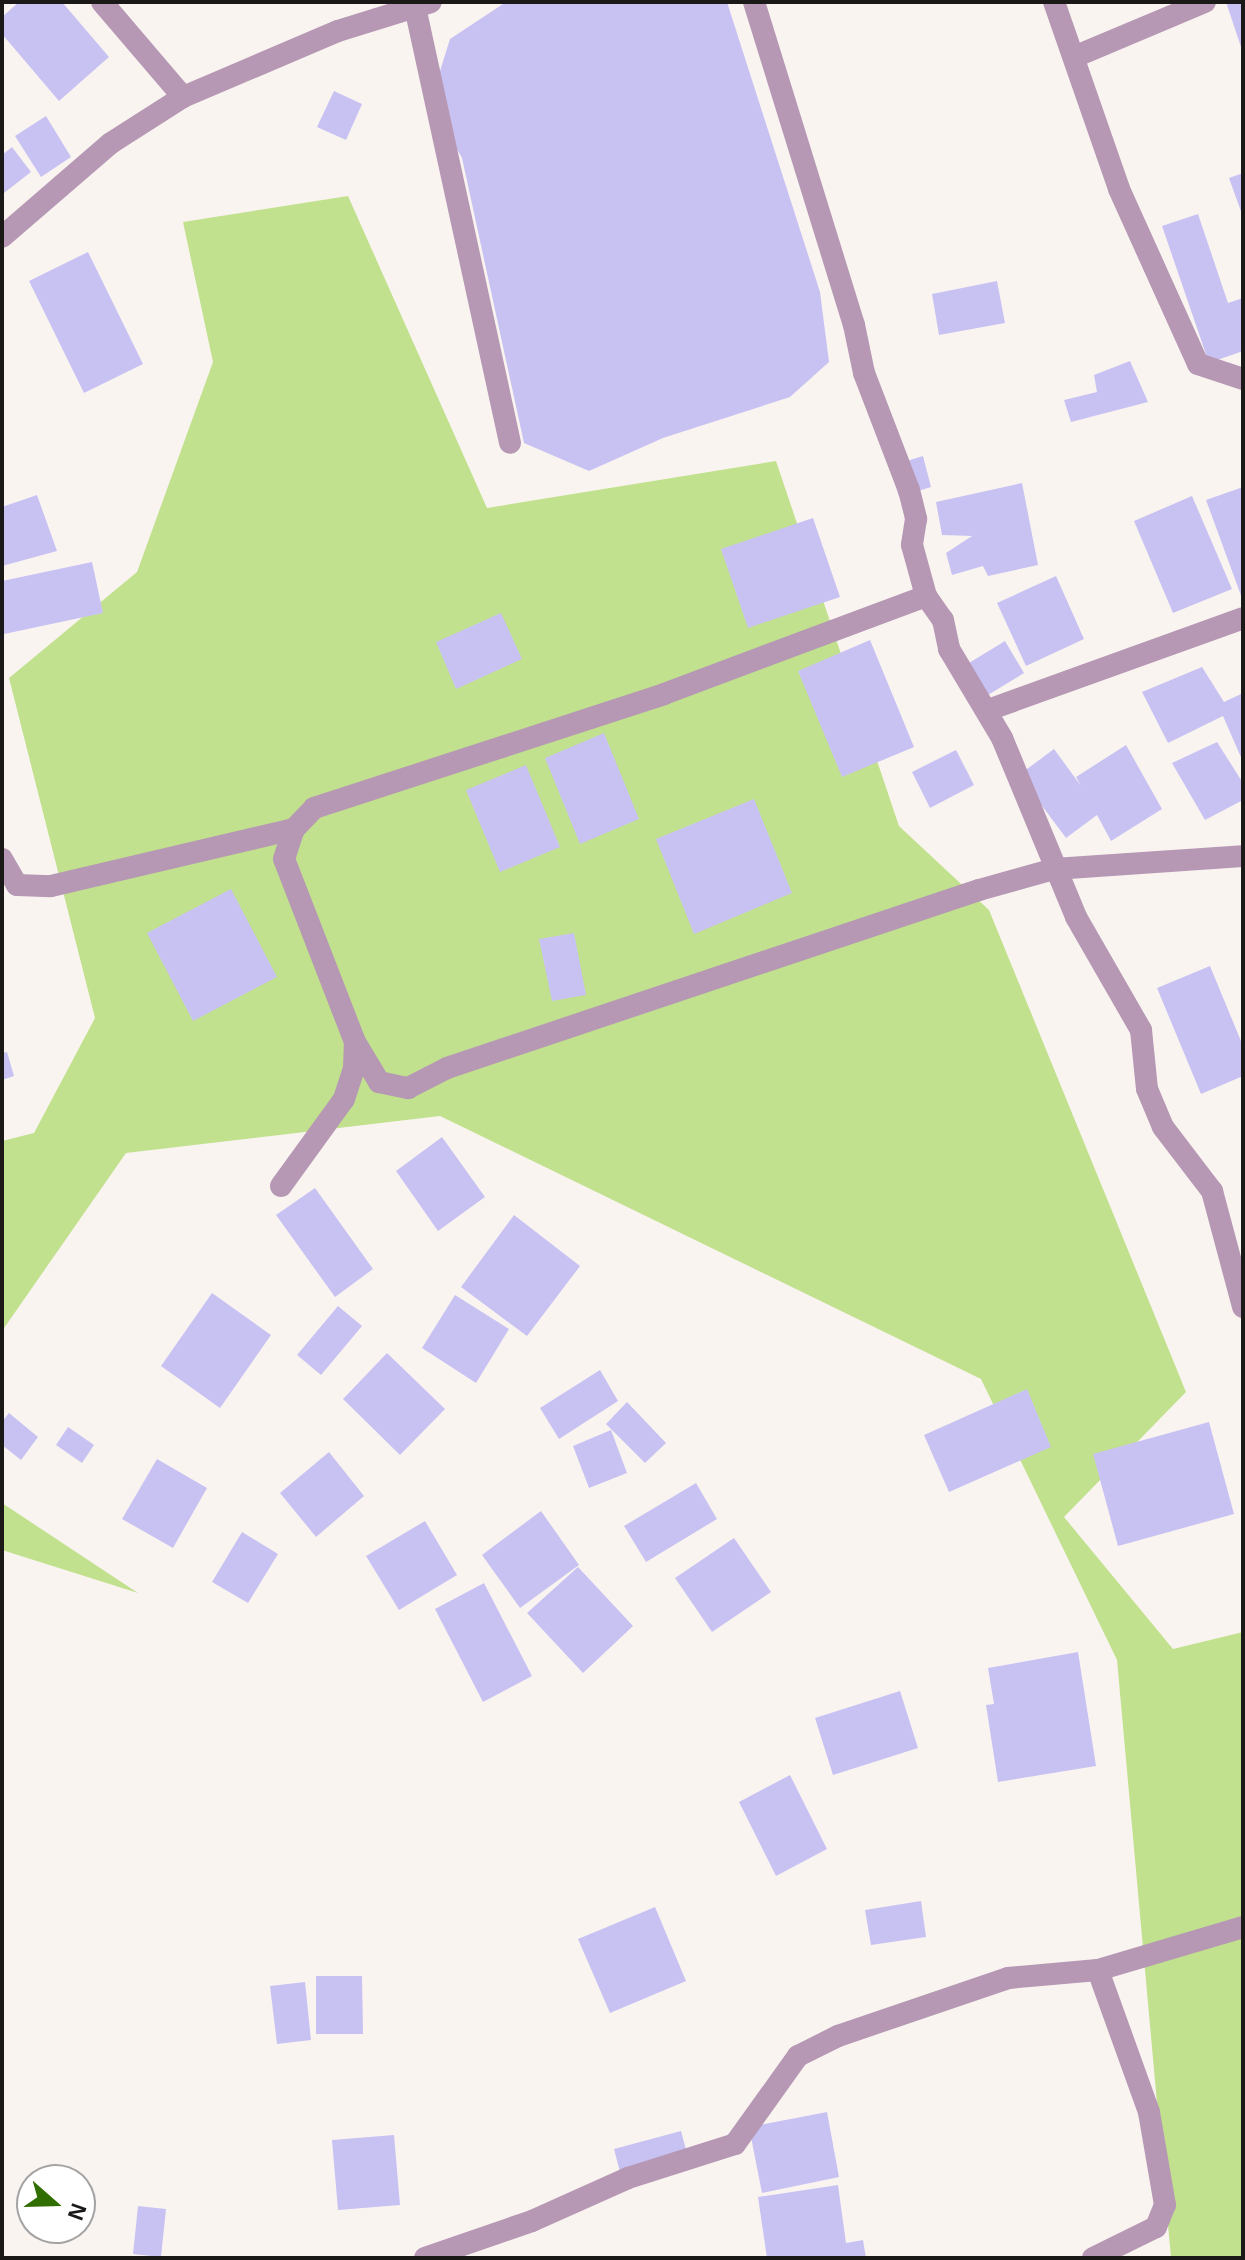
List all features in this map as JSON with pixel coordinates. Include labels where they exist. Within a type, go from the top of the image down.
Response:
[{"type":"street","points":[[102,2],[183,97]]},
{"type":"street","points":[[754,2],[854,325],[864,373],[909,490],[916,519],[912,545],[926,596],[943,620],[949,649],[988,710],[1054,869],[1141,1030],[1147,1089],[1163,1127],[1212,1191],[1239,1275],[1243,1307]]},
{"type":"street","points":[[1054,2],[1119,189],[1198,364],[1243,379]]},
{"type":"street","points":[[1074,57],[1205,2]]},
{"type":"street","points":[[2,237],[111,143],[183,97],[338,31],[423,5],[510,443]]},
{"type":"street","points":[[926,596],[664,694],[314,808],[294,829],[284,859],[290,882],[355,1042],[379,1082],[408,1088],[447,1068],[1054,869],[1243,856]]},
{"type":"street","points":[[988,710],[1243,618]]},
{"type":"street","points":[[2,859],[17,885],[51,886],[294,829]]},
{"type":"street","points":[[281,1186],[344,1099],[354,1068],[355,1042]]},
{"type":"street","points":[[425,2258],[532,2221],[628,2178],[735,2144],[798,2056],[838,2036],[1008,1978],[1098,1970],[1243,1927]]},
{"type":"street","points":[[1093,2258],[1156,2227],[1165,2205],[1149,2112],[1098,1970]]},
{"type":"green space","points":[[348,196],[487,508],[776,461],[899,826],[989,910],[1186,1392],[1064,1517],[1173,1649],[1243,1632],[1243,2258],[1171,2258],[1117,1660],[981,1379],[440,1116],[126,1153],[2,1331],[2,1141],[34,1133],[95,1018],[9,678],[137,572],[213,362],[183,222]]},
{"type":"green space","points":[[2,1503],[138,1593],[2,1550]]},
{"type":"building","points":[[19,2],[62,2],[109,57],[59,101],[2,34],[2,17]]},
{"type":"building","points":[[506,2],[727,2],[820,292],[829,362],[790,397],[663,438],[589,471],[524,443],[462,158],[430,103],[450,39]]},
{"type":"building","points":[[1226,2],[1243,2],[1243,50],[1242,50]]},
{"type":"building","points":[[334,91],[362,104],[346,140],[317,127]]},
{"type":"building","points":[[46,116],[71,157],[41,177],[15,136]]},
{"type":"building","points":[[12,147],[31,172],[4,193],[2,155]]},
{"type":"building","points":[[1243,173],[1243,217],[1229,178]]},
{"type":"building","points":[[1198,214],[1228,303],[1243,298],[1243,351],[1209,363],[1162,226]]},
{"type":"building","points":[[88,252],[143,364],[84,393],[29,281]]},
{"type":"building","points":[[997,281],[1005,323],[939,335],[932,294]]},
{"type":"building","points":[[1130,361],[1148,402],[1071,422],[1064,400],[1097,392],[1094,375]]},
{"type":"building","points":[[923,456],[931,487],[899,497],[890,466]]},
{"type":"building","points":[[1022,483],[1038,565],[988,576],[983,566],[952,575],[946,553],[972,536],[942,535],[936,502]]},
{"type":"building","points":[[1243,487],[1243,601],[1206,500]]},
{"type":"building","points":[[37,495],[57,551],[2,566],[2,507]]},
{"type":"building","points":[[1192,496],[1232,589],[1173,613],[1134,521]]},
{"type":"building","points":[[813,518],[840,597],[748,628],[721,549]]},
{"type":"building","points":[[92,562],[103,613],[4,634],[2,581]]},
{"type":"building","points":[[1056,576],[1084,639],[1026,666],[997,603]]},
{"type":"building","points":[[501,613],[522,659],[456,689],[436,642]]},
{"type":"building","points":[[870,640],[914,747],[842,777],[798,671]]},
{"type":"building","points":[[1005,641],[1024,673],[988,695],[969,663]]},
{"type":"building","points":[[1202,667],[1224,702],[1243,693],[1243,762],[1223,716],[1168,743],[1142,692]]},
{"type":"building","points":[[604,733],[639,819],[580,844],[545,758]]},
{"type":"building","points":[[1217,742],[1243,783],[1243,800],[1205,820],[1172,763]]},
{"type":"building","points":[[1126,745],[1162,809],[1111,841],[1097,815],[1066,838],[1019,775],[1054,749],[1081,786],[1076,777]]},
{"type":"building","points":[[956,750],[974,785],[930,808],[912,772]]},
{"type":"building","points":[[526,765],[560,847],[500,872],[466,790]]},
{"type":"building","points":[[754,799],[792,893],[694,934],[656,839]]},
{"type":"building","points":[[231,889],[277,977],[193,1021],[147,933]]},
{"type":"building","points":[[574,933],[586,995],[552,1001],[539,939]]},
{"type":"building","points":[[1210,966],[1243,1046],[1243,1076],[1201,1094],[1157,988]]},
{"type":"building","points":[[7,1052],[14,1076],[2,1080],[2,1053]]},
{"type":"building","points":[[442,1137],[485,1197],[438,1231],[396,1171]]},
{"type":"building","points":[[315,1188],[373,1269],[335,1297],[276,1215]]},
{"type":"building","points":[[514,1215],[580,1266],[527,1336],[461,1287]]},
{"type":"building","points":[[212,1293],[271,1335],[220,1408],[161,1366]]},
{"type":"building","points":[[455,1295],[509,1329],[476,1383],[422,1348]]},
{"type":"building","points":[[338,1306],[362,1326],[321,1375],[297,1355]]},
{"type":"building","points":[[387,1353],[445,1409],[400,1455],[343,1399]]},
{"type":"building","points":[[600,1370],[618,1401],[559,1439],[540,1408]]},
{"type":"building","points":[[1027,1389],[1051,1447],[949,1492],[924,1435]]},
{"type":"building","points":[[627,1402],[666,1443],[645,1463],[606,1424]]},
{"type":"building","points":[[9,1413],[38,1437],[21,1460],[2,1445],[2,1422]]},
{"type":"building","points":[[1209,1422],[1234,1514],[1118,1546],[1093,1454]]},
{"type":"building","points":[[68,1427],[94,1445],[82,1463],[56,1445]]},
{"type":"building","points":[[611,1430],[627,1473],[589,1488],[573,1446]]},
{"type":"building","points":[[329,1452],[364,1496],[316,1537],[280,1493]]},
{"type":"building","points":[[157,1459],[207,1488],[173,1548],[122,1519]]},
{"type":"building","points":[[696,1483],[717,1519],[646,1562],[624,1526]]},
{"type":"building","points":[[541,1511],[579,1565],[520,1608],[482,1555]]},
{"type":"building","points":[[425,1521],[457,1575],[399,1610],[366,1556]]},
{"type":"building","points":[[242,1532],[278,1554],[248,1603],[212,1582]]},
{"type":"building","points":[[734,1538],[771,1592],[712,1632],[675,1578]]},
{"type":"building","points":[[578,1567],[633,1626],[583,1673],[527,1613]]},
{"type":"building","points":[[484,1583],[532,1676],[483,1702],[435,1609]]},
{"type":"building","points":[[1078,1652],[1096,1766],[998,1782],[986,1705],[994,1704],[988,1668]]},
{"type":"building","points":[[900,1691],[918,1748],[833,1775],[815,1718]]},
{"type":"building","points":[[790,1775],[827,1849],[776,1876],[739,1802]]},
{"type":"building","points":[[921,1901],[926,1937],[871,1945],[865,1910]]},
{"type":"building","points":[[655,1907],[686,1981],[610,2013],[578,1939]]},
{"type":"building","points":[[316,1976],[362,1976],[363,2034],[316,2034]]},
{"type":"building","points":[[305,1982],[311,2040],[277,2044],[270,1986]]},
{"type":"building","points":[[827,2112],[839,2177],[762,2193],[749,2127]]},
{"type":"building","points":[[681,2131],[688,2157],[621,2176],[614,2149]]},
{"type":"building","points":[[394,2135],[400,2205],[338,2210],[332,2140]]},
{"type":"building","points":[[838,2185],[846,2243],[863,2240],[866,2258],[767,2258],[758,2197]]},
{"type":"building","points":[[138,2206],[166,2209],[161,2257],[133,2254]]}]
